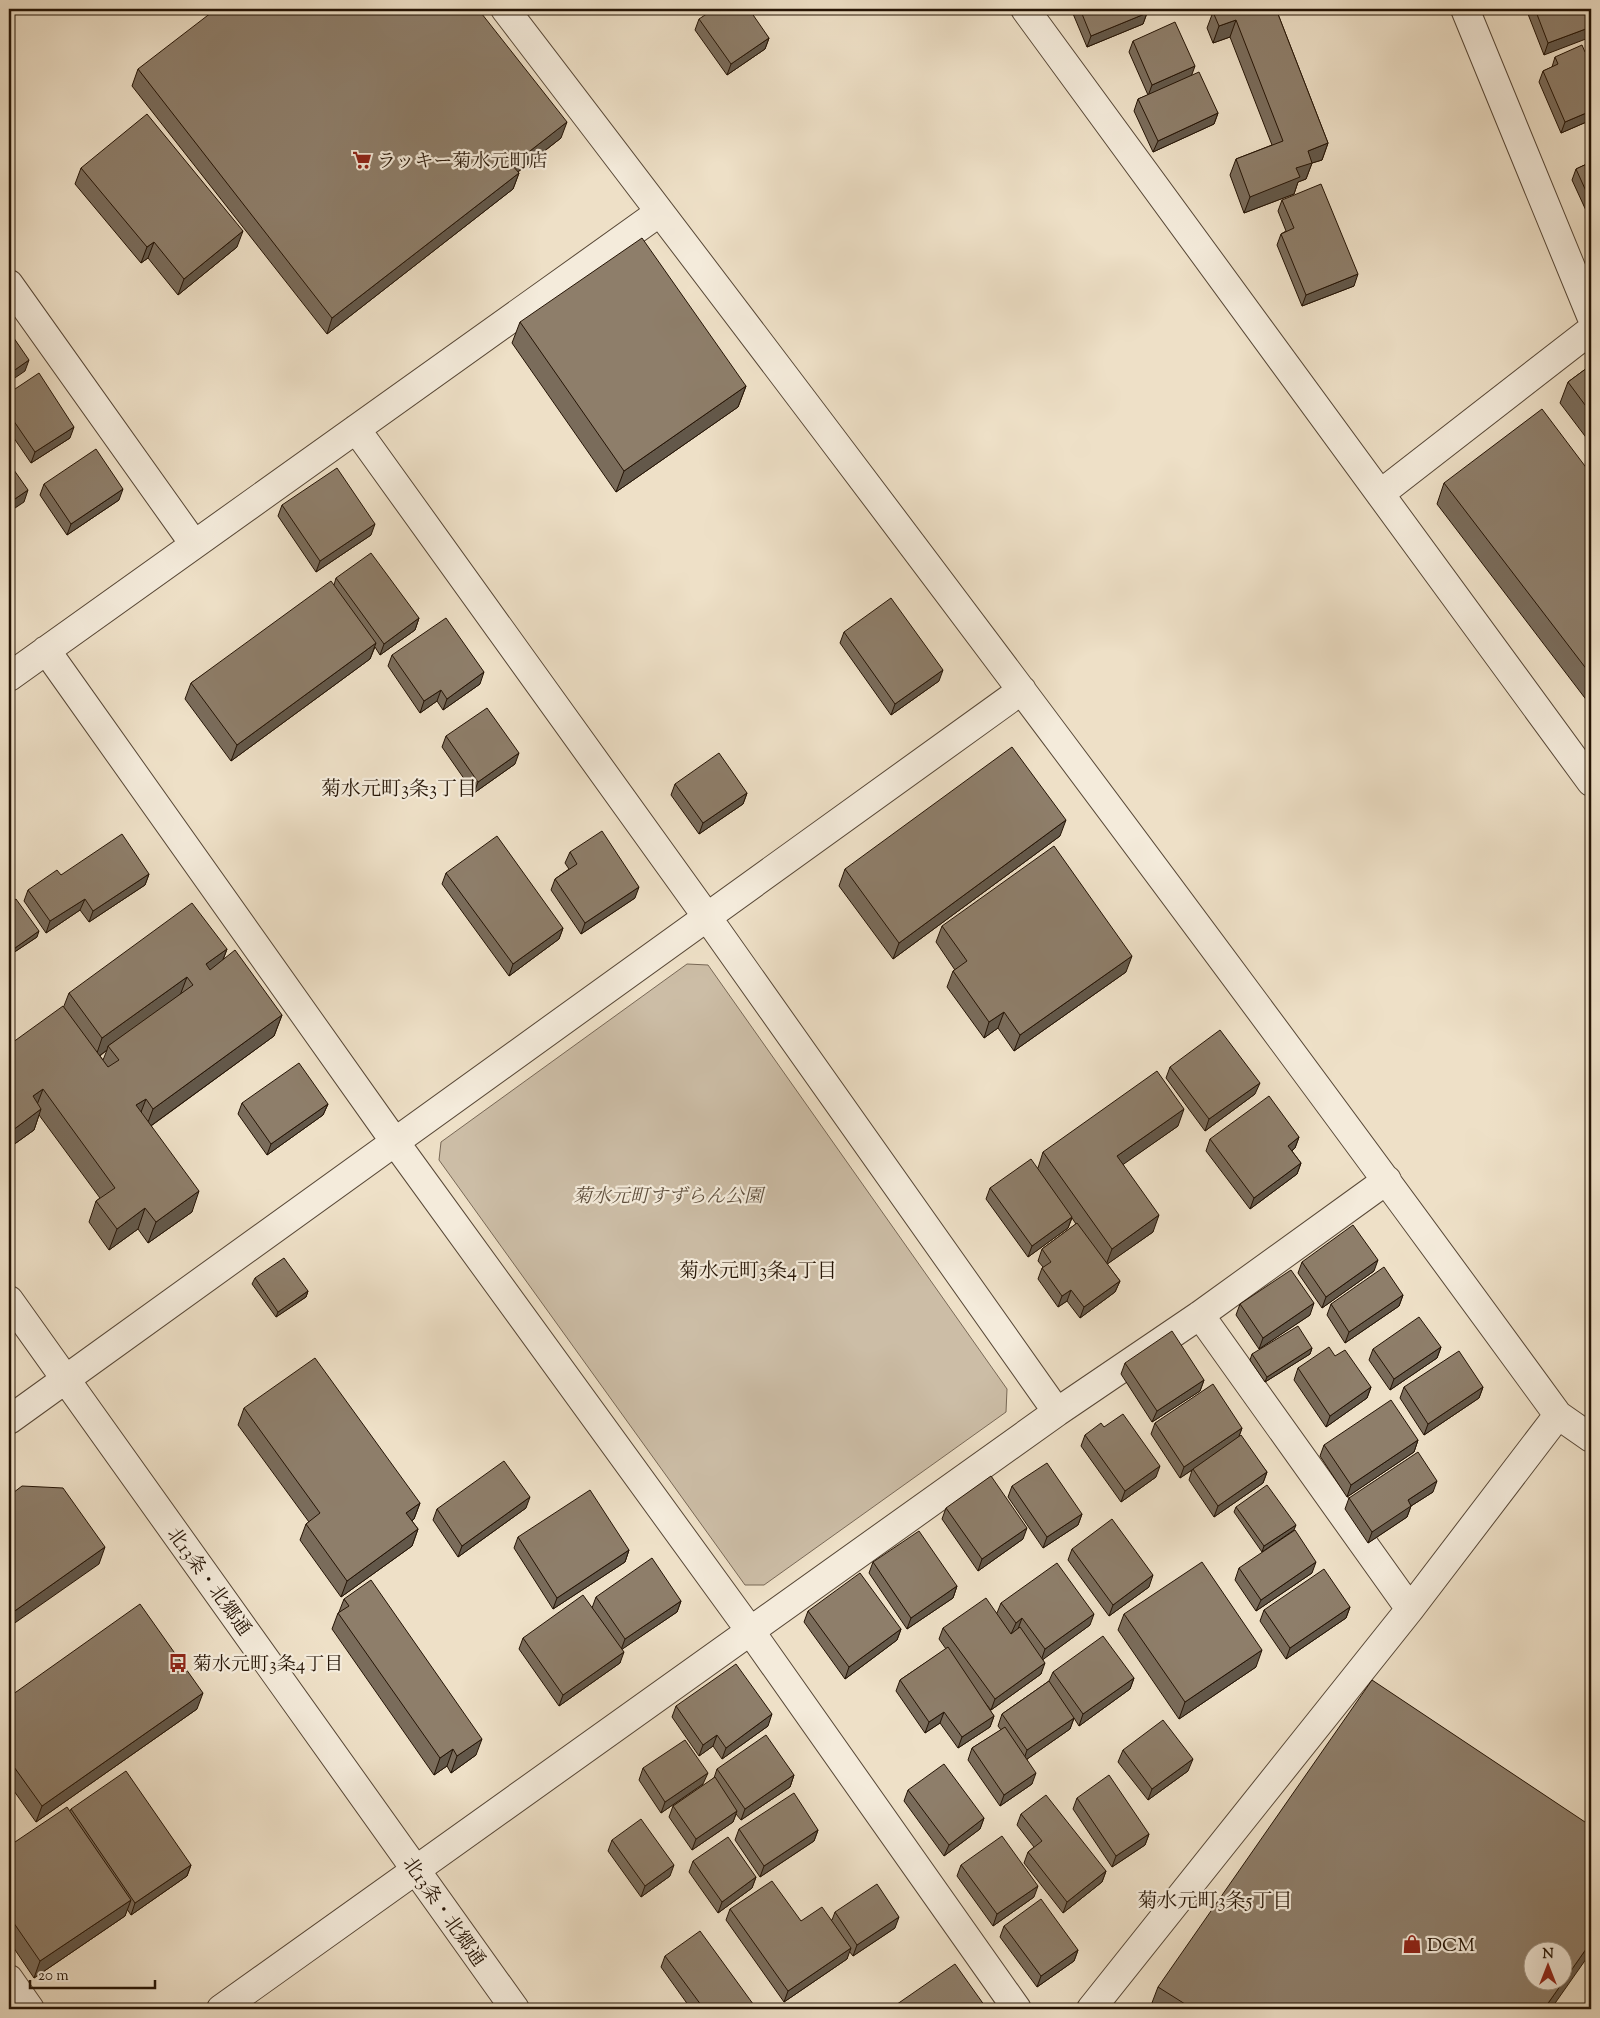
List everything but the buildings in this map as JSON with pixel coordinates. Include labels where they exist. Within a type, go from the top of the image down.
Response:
[{"type":"street","points":[[505,9],[1022,690],[1387,1180],[1558,1415],[1591,1438]]},
{"type":"street","points":[[1025,9],[1591,782]]},
{"type":"street","points":[[1465,9],[1591,316]]},
{"type":"street","points":[[9,677],[660,212]]},
{"type":"street","points":[[9,284],[194,544]]},
{"type":"street","points":[[1380,494],[1591,330]]},
{"type":"street","points":[[356,429],[706,917],[1057,1412]]},
{"type":"street","points":[[46,650],[395,1142],[751,1632],[1017,2009]]},
{"type":"street","points":[[9,1420],[1022,690]]},
{"type":"street","points":[[221,2009],[1057,1412],[1200,1315],[1387,1180]]},
{"type":"street","name":"北13条・北郷通","points":[[9,1300],[515,2009]]},
{"type":"street","points":[[1200,1315],[1410,1609]]},
{"type":"street","points":[[1091,2009],[1410,1609],[1558,1415]]},
{"type":"street","points":[[9,1979],[30,2009]]},
{"type":"green space","name":"菊水元町すずらん公園","points":[[687,964],[708,965],[1007,1389],[1006,1412],[764,1585],[745,1585],[439,1160],[441,1142]]},
{"type":"place","name":"ラッキー菊水元町店","points":[[362,160]]},
{"type":"place","name":"菊水元町3条4丁目","points":[[178,1663]]},
{"type":"place","name":"DCM","points":[[1412,1944]]},
{"type":"district","name":"菊水元町3条3丁目","points":[[399,788]]},
{"type":"district","name":"菊水元町3条4丁目","points":[[758,1270]]},
{"type":"district","name":"菊水元町3条5丁目","points":[[1215,1900]]}]
